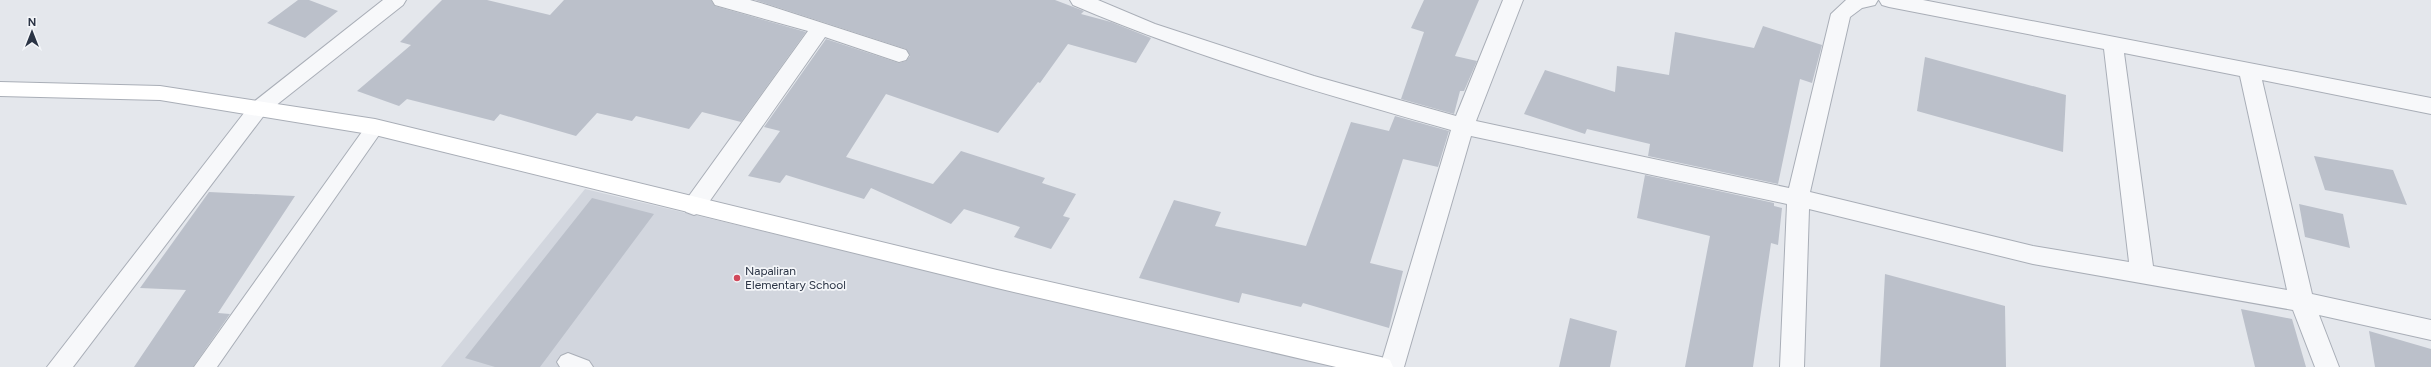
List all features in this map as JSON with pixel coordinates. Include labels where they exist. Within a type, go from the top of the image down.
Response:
[{"type":"street","points":[[59,367],[258,109],[396,0]]},
{"type":"street","points":[[722,0],[754,7],[899,55]]},
{"type":"street","points":[[1080,0],[1148,29],[1309,82],[1463,126],[1798,198],[2033,255],[2302,302],[2431,330]]},
{"type":"street","points":[[1392,367],[1463,126],[1513,0]]},
{"type":"street","points":[[1792,367],[1798,198],[1841,14],[1856,2],[1868,0]]},
{"type":"street","points":[[1889,0],[2431,106]]},
{"type":"street","points":[[694,206],[821,28]]},
{"type":"street","points":[[2113,43],[2142,273]]},
{"type":"street","points":[[2249,70],[2302,302],[2327,367]]},
{"type":"street","points":[[0,89],[160,93],[375,127],[990,277],[1381,367]]},
{"type":"lane","points":[[205,367],[375,127]]},
{"type":"shaded area","name":"Napaliran Elementary School","points":[[585,189],[1336,367],[441,367]]},
{"type":"building","points":[[298,0],[309,0],[338,11],[305,38],[267,23]]},
{"type":"building","points":[[442,0],[487,0],[550,15],[564,0],[711,0],[715,6],[806,32],[741,122],[702,112],[689,129],[636,116],[632,121],[597,113],[576,136],[500,114],[494,121],[407,99],[399,106],[357,91],[411,45],[400,42]]},
{"type":"building","points":[[755,0],[1055,0],[1084,11],[1081,14],[1111,22],[1151,38],[1136,63],[1068,44],[1040,83],[1038,82],[998,133],[886,94],[846,157],[933,184],[961,151],[1045,178],[1042,183],[1076,194],[1063,216],[1070,218],[1051,249],[1014,237],[1020,227],[964,209],[951,224],[871,188],[864,199],[786,175],[780,183],[748,176],[780,131],[764,127],[826,39],[899,63],[906,61],[910,56],[906,49]]},
{"type":"building","points":[[1424,0],[1479,0],[1455,56],[1477,61],[1464,91],[1460,91],[1454,114],[1401,99],[1424,32],[1411,28]]},
{"type":"building","points":[[1763,26],[1822,45],[1812,83],[1800,79],[1778,184],[1648,156],[1650,144],[1587,129],[1585,134],[1524,114],[1545,70],[1615,92],[1617,66],[1669,75],[1675,32],[1754,48]]},
{"type":"building","points":[[1925,57],[2066,95],[2063,152],[1917,111]]},
{"type":"building","points":[[1395,116],[1449,131],[1438,167],[1403,159],[1370,263],[1403,271],[1389,328],[1303,303],[1301,307],[1242,293],[1239,303],[1139,278],[1174,200],[1221,212],[1215,226],[1306,246],[1351,122],[1389,131]]},
{"type":"building","points":[[2314,156],[2393,170],[2407,205],[2325,190]]},
{"type":"building","points":[[1645,175],[1774,203],[1774,206],[1782,208],[1778,245],[1771,243],[1753,367],[1685,367],[1710,236],[1637,218]]},
{"type":"building","points":[[209,192],[295,196],[218,313],[230,314],[193,367],[134,367],[186,290],[140,288]]},
{"type":"building","points":[[592,198],[654,214],[540,367],[495,367],[465,358]]},
{"type":"building","points":[[2299,204],[2343,214],[2350,248],[2305,237]]},
{"type":"building","points":[[1885,274],[2005,306],[2006,367],[1880,367]]},
{"type":"building","points":[[2241,309],[2292,319],[2306,367],[2255,367]]},
{"type":"building","points":[[1570,318],[1617,331],[1610,367],[1559,367]]},
{"type":"building","points":[[2369,331],[2431,349],[2431,367],[2375,367]]},
{"type":"place","name":"Napaliran Elementary School","points":[[737,278]]}]
